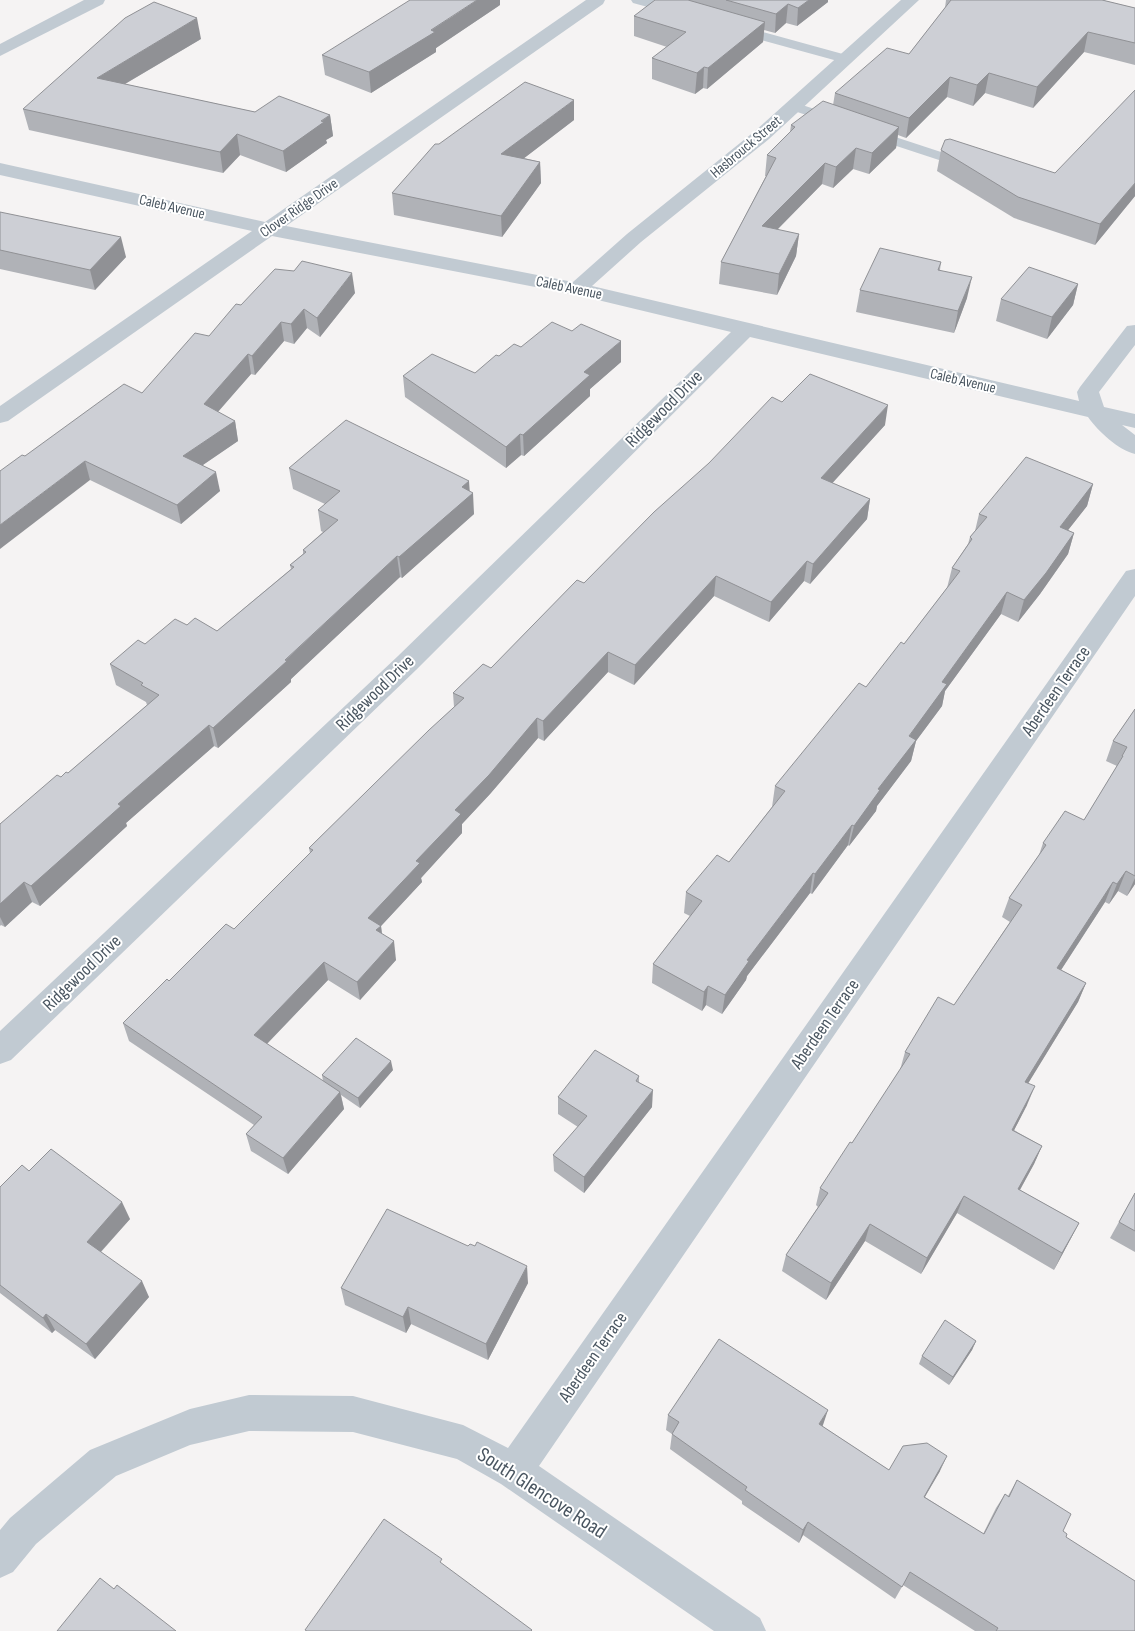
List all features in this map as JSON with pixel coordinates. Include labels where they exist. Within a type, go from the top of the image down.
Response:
[{"type":"street","points":[[0,51],[97,0]]},
{"type":"street","name":"Clover Ridge Drive","points":[[0,416],[597,0]]},
{"type":"street","name":"Hasbrouck Street","points":[[577,289],[634,238],[762,134],[912,0]]},
{"type":"street","name":"Caleb Avenue","points":[[0,169],[269,228],[577,289],[1135,421]]},
{"type":"street","name":"Ridgewood Drive","points":[[0,1052],[407,662],[745,330]]},
{"type":"street","points":[[1135,331],[1088,392],[1089,402],[1096,412],[1135,447]]},
{"type":"street","name":"Aberdeen Terrace","points":[[514,1471],[1135,577]]},
{"type":"street","name":"South Glencove Road","points":[[0,1559],[23,1531],[103,1463],[190,1427],[249,1413],[353,1414],[463,1443],[514,1471],[747,1631]]},
{"type":"lane","points":[[638,0],[692,16]]},
{"type":"lane","points":[[720,24],[845,59]]},
{"type":"lane","points":[[793,106],[939,156]]},
{"type":"building","points":[[410,0],[477,0],[431,30],[435,32],[369,72],[322,55]]},
{"type":"building","points":[[655,0],[688,0],[765,22],[708,68],[704,67],[697,73],[652,58],[686,32],[634,16]]},
{"type":"building","points":[[726,0],[809,0],[798,8],[788,4],[776,14]]},
{"type":"building","points":[[951,0],[1102,0],[1135,8],[1135,43],[1088,32],[1037,87],[989,73],[977,85],[950,77],[909,118],[835,93],[887,48],[909,54]]},
{"type":"building","points":[[154,2],[197,18],[97,78],[255,112],[279,96],[330,115],[321,121],[324,122],[283,151],[237,134],[220,152],[23,109],[125,18]]},
{"type":"building","points":[[525,82],[574,100],[501,154],[540,162],[501,216],[392,193],[435,144],[439,144]]},
{"type":"building","points":[[1135,90],[1135,183],[1100,224],[1018,197],[941,150],[945,140],[950,139],[1055,173]]},
{"type":"building","points":[[823,101],[899,127],[872,153],[856,148],[836,167],[825,163],[762,226],[799,234],[779,274],[721,262],[776,158],[767,155],[795,127],[791,125]]},
{"type":"building","points":[[0,212],[121,237],[90,270],[0,250]]},
{"type":"building","points":[[880,248],[941,262],[938,270],[972,277],[958,311],[860,290]]},
{"type":"building","points":[[302,261],[352,273],[317,318],[304,309],[291,324],[281,322],[252,356],[248,354],[204,404],[235,421],[183,456],[216,472],[177,505],[85,461],[0,525],[0,471],[22,455],[25,456],[124,384],[142,393],[195,333],[209,336],[236,304],[241,305],[275,269],[294,271]]},
{"type":"building","points":[[1029,267],[1078,284],[1052,317],[1001,299]]},
{"type":"building","points":[[552,322],[572,331],[581,324],[621,341],[584,372],[590,375],[523,435],[520,434],[506,447],[403,376],[432,354],[475,373],[496,355],[499,356],[514,344],[521,347]]},
{"type":"building","points":[[810,374],[888,405],[821,478],[870,499],[813,564],[807,561],[771,602],[716,576],[635,665],[608,652],[543,721],[537,718],[489,775],[455,810],[461,814],[416,861],[420,863],[368,918],[381,926],[376,930],[394,941],[357,982],[324,962],[254,1035],[340,1092],[283,1158],[246,1134],[262,1117],[123,1023],[167,979],[169,981],[226,924],[234,929],[313,850],[309,848],[464,698],[453,693],[483,664],[491,668],[577,580],[584,583],[654,512],[709,463],[772,397],[782,402]]},
{"type":"building","points":[[346,420],[469,481],[462,487],[473,493],[399,557],[397,556],[285,660],[287,661],[213,728],[209,725],[118,804],[121,806],[31,886],[24,882],[0,904],[0,824],[57,775],[61,777],[66,772],[68,773],[159,695],[141,685],[143,683],[110,664],[138,640],[145,644],[175,619],[187,625],[195,618],[217,631],[294,567],[290,565],[306,552],[303,550],[338,520],[318,510],[340,491],[289,468]]},
{"type":"building","points":[[1026,457],[1093,484],[1060,527],[1074,533],[1046,573],[1024,600],[1007,592],[942,682],[947,684],[909,736],[916,740],[878,789],[880,790],[854,826],[852,825],[815,874],[813,873],[747,960],[749,961],[725,995],[708,986],[704,992],[653,964],[702,901],[686,892],[717,855],[729,862],[785,791],[775,786],[859,683],[866,687],[901,642],[904,644],[960,571],[952,568],[972,539],[970,537],[987,517],[979,514]]},
{"type":"building","points":[[1135,709],[1135,876],[1126,871],[1117,884],[1113,882],[1057,968],[1086,983],[1025,1082],[1035,1086],[1012,1130],[1042,1146],[1018,1189],[1079,1223],[1062,1253],[964,1196],[927,1258],[870,1224],[831,1283],[786,1255],[828,1193],[820,1188],[910,1054],[905,1052],[938,997],[954,1005],[1022,905],[1009,898],[1046,845],[1043,843],[1065,811],[1084,820],[1123,756],[1127,747],[1113,741]]},
{"type":"building","points":[[356,1038],[391,1061],[358,1098],[322,1075]]},
{"type":"building","points":[[595,1050],[639,1076],[636,1081],[653,1090],[584,1177],[553,1155],[587,1116],[558,1097]]},
{"type":"building","points":[[51,1149],[122,1202],[87,1242],[142,1281],[86,1344],[46,1314],[43,1318],[0,1285],[0,1187],[22,1165],[29,1171]]},
{"type":"building","points":[[1135,1193],[1135,1231],[1119,1222]]},
{"type":"building","points":[[387,1209],[468,1246],[470,1244],[475,1246],[477,1242],[527,1266],[486,1344],[408,1307],[403,1317],[341,1288]]},
{"type":"building","points":[[945,1320],[976,1341],[953,1377],[922,1356]]},
{"type":"building","points":[[719,1339],[828,1410],[819,1424],[889,1470],[903,1446],[927,1443],[947,1456],[924,1497],[984,1534],[1005,1494],[1009,1497],[1017,1480],[1071,1514],[1063,1531],[1067,1534],[1066,1537],[1135,1581],[1135,1631],[996,1631],[998,1628],[910,1572],[902,1587],[808,1522],[803,1530],[745,1490],[747,1487],[672,1434],[679,1422],[668,1415]]},
{"type":"building","points":[[384,1519],[442,1559],[440,1562],[532,1630],[305,1630]]},
{"type":"building","points":[[100,1578],[114,1589],[117,1585],[176,1631],[57,1631]]}]
